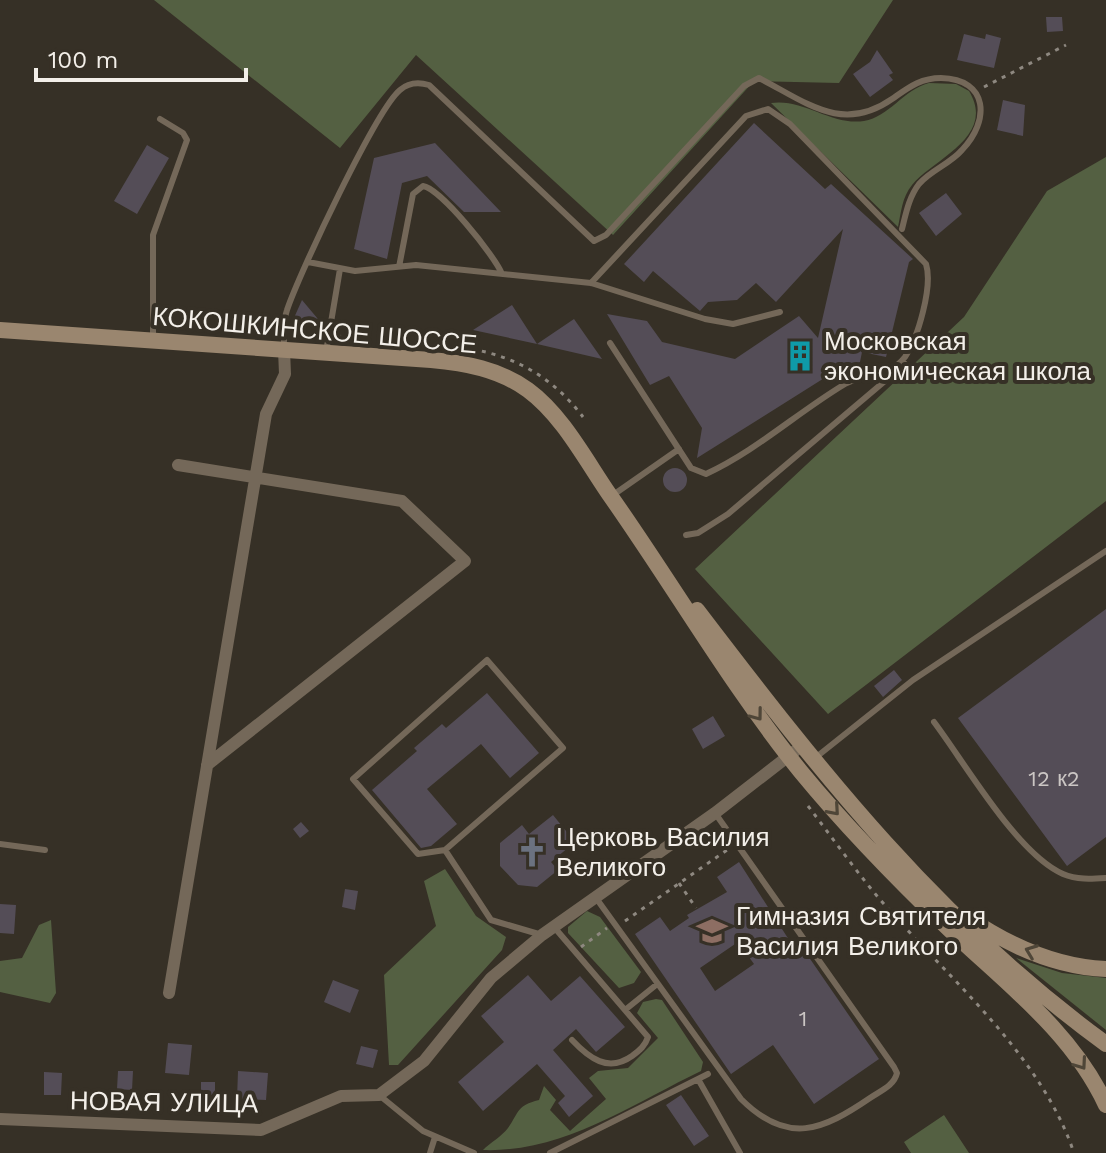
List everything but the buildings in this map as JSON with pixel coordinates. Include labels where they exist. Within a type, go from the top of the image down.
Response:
[{"type":"main road","name":"КОКОШКИНСКОЕ ШОССЕ","points":[[0,330],[445,361],[507,377],[544,404],[669,579],[721,665],[795,751]]},
{"type":"main road","points":[[795,751],[812,760],[908,869],[997,957],[1106,1044]]},
{"type":"main road","points":[[795,751],[861,841],[1065,1041],[1106,1105]]},
{"type":"main road","points":[[908,869],[960,912],[1014,945],[1065,963],[1106,969]]},
{"type":"main road","points":[[990,966],[1106,1057]]},
{"type":"street","points":[[169,993],[266,414],[285,374],[284,350]]},
{"type":"street","points":[[178,465],[402,501],[465,561],[207,765]]},
{"type":"street","points":[[379,1095],[424,1061],[491,978],[542,935],[737,797],[795,751]]},
{"type":"street","name":"НОВАЯ УЛИЦА","points":[[0,1119],[261,1130],[341,1096],[379,1095]]},
{"type":"lane","points":[[284,350],[287,311],[308,262],[378,123],[400,90],[410,85],[429,85],[594,241],[606,235],[744,86],[759,78],[836,116],[868,113],[918,81],[952,78],[967,82],[976,89],[979,109],[970,139],[953,158],[919,184],[907,206],[902,229]]},
{"type":"lane","points":[[591,283],[746,116],[768,109],[790,124],[926,264],[931,278],[906,355],[895,367],[883,375],[847,382],[706,474],[691,468],[610,343]]},
{"type":"lane","points":[[153,339],[153,235],[187,140],[183,133],[160,119]]},
{"type":"lane","points":[[399,267],[413,194],[423,186],[436,192],[493,258],[502,274]]},
{"type":"lane","points":[[308,262],[340,269],[416,265],[591,283],[723,323],[747,321],[780,312]]},
{"type":"lane","points":[[326,352],[340,269]]},
{"type":"lane","points":[[686,535],[698,533],[728,514],[905,364]]},
{"type":"lane","points":[[611,496],[679,449]]},
{"type":"lane","points":[[812,760],[913,680],[1106,551]]},
{"type":"lane","points":[[487,660],[563,748],[445,850],[418,854],[353,779],[487,660]]},
{"type":"lane","points":[[934,722],[1028,848],[1059,873],[1072,878],[1106,878]]},
{"type":"lane","points":[[596,897],[656,985],[741,1099],[775,1122],[803,1129],[828,1125],[895,1079],[894,1067],[715,813]]},
{"type":"lane","points":[[0,844],[45,850]]},
{"type":"lane","points":[[445,850],[491,920],[542,935]]},
{"type":"lane","points":[[554,927],[648,1037],[646,1044],[625,1061],[602,1064],[592,1060],[572,1040]]},
{"type":"lane","points":[[625,1010],[656,985]]},
{"type":"lane","points":[[550,1153],[563,1151],[708,1074]]},
{"type":"lane","points":[[698,1079],[740,1153]]},
{"type":"lane","points":[[379,1095],[435,1137],[474,1153]]},
{"type":"lane","points":[[430,1153],[435,1137]]},
{"type":"path","points":[[976,89],[1015,74],[1066,45]]},
{"type":"path","points":[[804,801],[887,908],[995,1027],[1044,1089],[1074,1153]]},
{"type":"path","points":[[575,951],[737,843]]},
{"type":"path","points":[[679,883],[696,908]]},
{"type":"green space","points":[[154,0],[893,0],[839,83],[754,81],[613,235],[416,55],[340,148]]},
{"type":"green space","points":[[929,83],[956,84],[969,91],[975,107],[975,121],[959,146],[912,185],[904,200],[898,227],[771,103],[795,104],[840,120],[864,121],[873,119],[911,91]]},
{"type":"green space","points":[[1106,157],[1106,501],[828,714],[695,569],[964,317],[1047,191]]},
{"type":"green space","points":[[445,869],[476,916],[506,937],[502,950],[398,1065],[389,1065],[384,975],[436,926],[424,881]]},
{"type":"green space","points":[[587,911],[600,917],[641,972],[634,983],[619,988],[568,933],[568,927]]},
{"type":"green space","points":[[51,920],[56,993],[50,1003],[0,992],[0,961],[22,958],[39,925]]},
{"type":"green space","points":[[1016,958],[1062,973],[1106,978],[1106,1030]]},
{"type":"green space","points":[[662,1000],[703,1062],[701,1071],[569,1135],[513,1149],[483,1150],[505,1131],[522,1107],[539,1100],[544,1086],[556,1100],[550,1110],[570,1131],[606,1099],[589,1078],[598,1071],[628,1068],[658,1038],[637,1013],[643,1002]]},
{"type":"green space","points":[[944,1115],[969,1153],[911,1153],[904,1142]]},
{"type":"place","name":"Московская экономическая школа","points":[[800,356]]},
{"type":"place","name":"Церковь Василия Великого","points":[[532,852]]},
{"type":"place","name":"Гимназия Святителя Василия Великого","points":[[712,931]]}]
